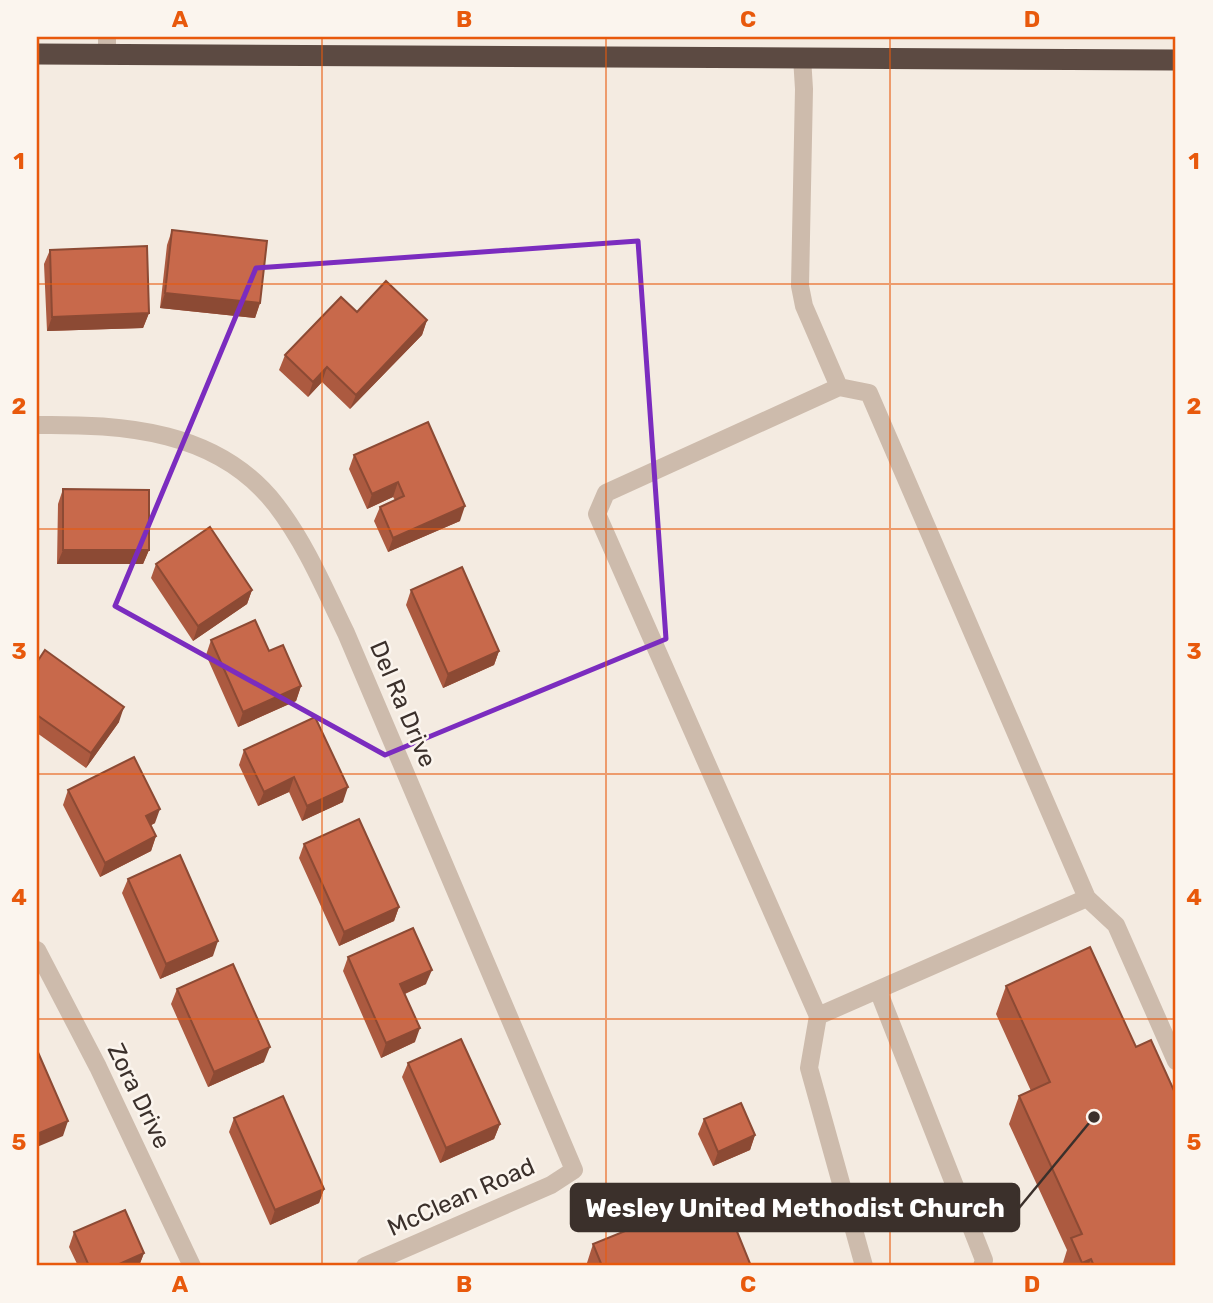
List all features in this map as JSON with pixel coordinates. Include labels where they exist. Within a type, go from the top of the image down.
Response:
[{"type":"highway","points":[[37,54],[107,46],[1176,60]]},
{"type":"street","points":[[802,57],[804,89],[800,286],[804,306],[839,387]]},
{"type":"street","points":[[863,1266],[809,1068],[818,1016],[597,514],[606,493],[839,387],[869,393],[1087,898],[1116,925],[1176,1061]]},
{"type":"street","name":"Del Ra Drive","points":[[37,425],[132,428],[176,436],[223,459],[252,480],[276,505],[307,553],[346,632],[574,1170]]},
{"type":"street","points":[[818,1016],[1087,898]]},
{"type":"street","name":"Zora Drive","points":[[37,950],[98,1067],[192,1266]]},
{"type":"street","points":[[878,990],[984,1259],[982,1266]]},
{"type":"street","name":"McClean Road","points":[[365,1266],[551,1185],[574,1170]]},
{"type":"highlighted area","points":[[638,241],[666,639],[385,755],[115,606],[256,268]]},
{"type":"building","points":[[172,230],[267,241],[260,303],[165,293]]},
{"type":"building","points":[[147,246],[149,313],[52,317],[50,250]]},
{"type":"building","points":[[386,281],[427,320],[356,395],[327,367],[313,382],[285,355],[341,297],[357,312]]},
{"type":"building","points":[[428,422],[465,506],[393,538],[380,507],[404,496],[398,482],[372,494],[354,455]]},
{"type":"building","points":[[63,489],[149,490],[149,550],[63,550]]},
{"type":"building","points":[[210,527],[252,590],[198,626],[156,564]]},
{"type":"building","points":[[462,567],[499,651],[448,674],[411,590]]},
{"type":"building","points":[[255,620],[269,651],[283,645],[301,686],[243,712],[211,640]]},
{"type":"building","points":[[45,650],[124,707],[91,753],[37,715],[37,662]]},
{"type":"building","points":[[315,717],[348,787],[307,806],[294,777],[264,792],[244,750]]},
{"type":"building","points":[[134,757],[160,809],[146,816],[156,836],[105,863],[68,790]]},
{"type":"building","points":[[359,819],[399,907],[344,932],[304,844]]},
{"type":"building","points":[[180,855],[218,941],[166,964],[128,879]]},
{"type":"building","points":[[413,928],[432,970],[400,984],[420,1028],[386,1043],[348,957]]},
{"type":"building","points":[[1090,947],[1136,1047],[1151,1040],[1176,1095],[1176,1266],[1094,1266],[1091,1259],[1082,1263],[1071,1238],[1082,1234],[1019,1096],[1050,1082],[1006,986]]},
{"type":"building","points":[[233,964],[270,1047],[214,1072],[177,989]]},
{"type":"building","points":[[461,1039],[500,1124],[446,1148],[408,1063]]},
{"type":"building","points":[[37,1050],[68,1121],[37,1134]]},
{"type":"building","points":[[283,1096],[324,1189],[275,1210],[234,1118]]},
{"type":"building","points":[[741,1103],[755,1135],[718,1152],[704,1119]]},
{"type":"building","points":[[721,1192],[751,1266],[602,1266],[593,1244]]},
{"type":"building","points":[[125,1210],[144,1253],[115,1266],[89,1266],[74,1232]]},
{"type":"place","name":"Wesley United Methodist Church","points":[[1094,1117]]}]
